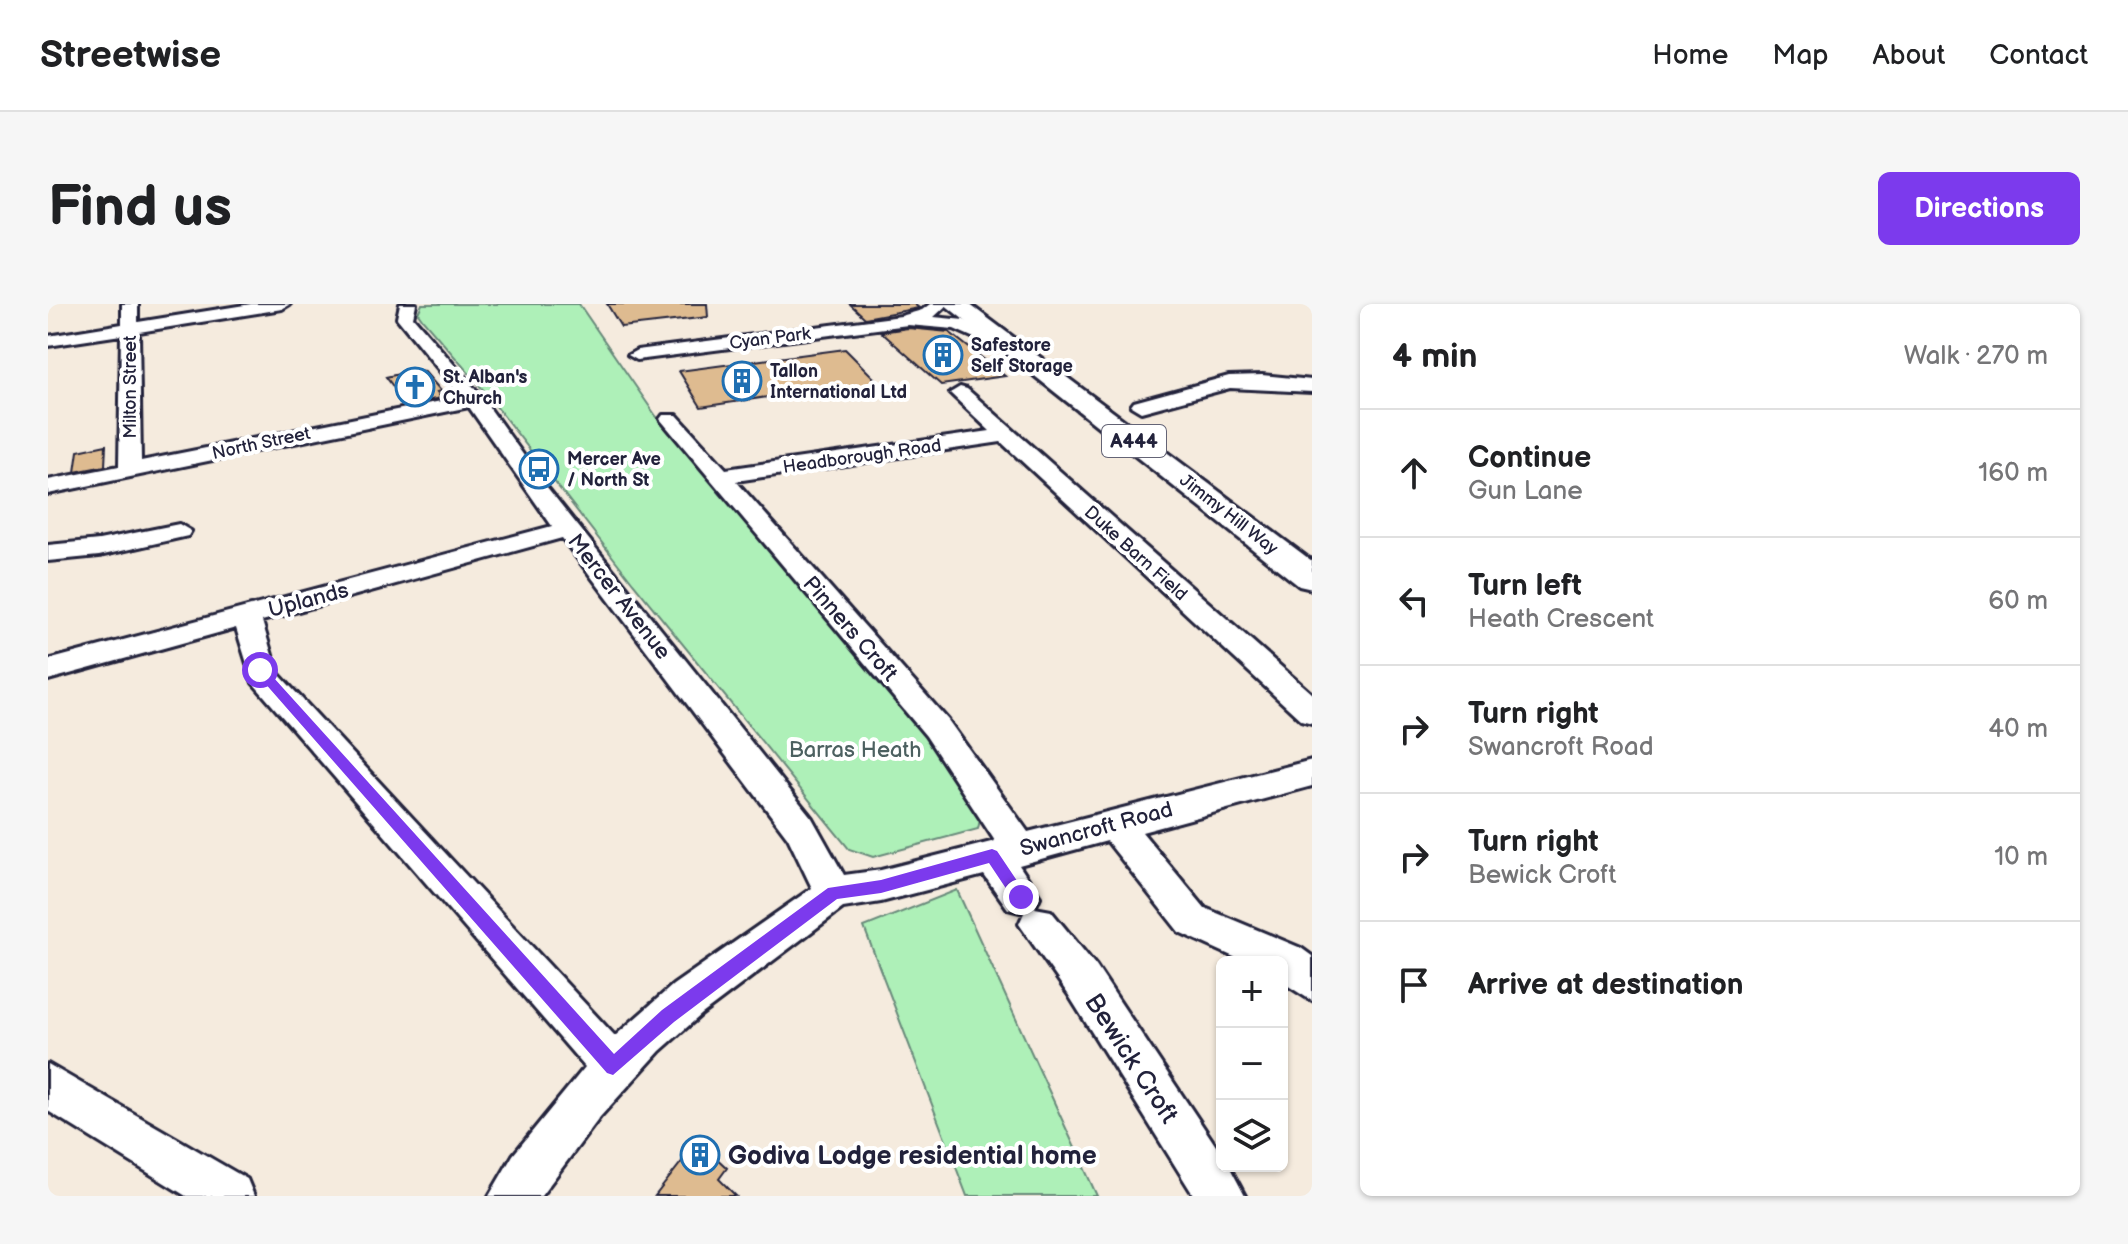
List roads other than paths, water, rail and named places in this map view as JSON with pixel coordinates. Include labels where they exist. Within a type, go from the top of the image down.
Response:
[{"type":"highway","name":"Jimmy Hill Way","points":[[955,304],[1312,578]]},
{"type":"highway","name":"Jimmy Hill Way","points":[[974,316],[1312,556]]},
{"type":"street","name":"Milton Street","points":[[130,304],[130,470]]},
{"type":"street","points":[[48,341],[282,304]]},
{"type":"street","name":"Mercer Avenue","points":[[408,304],[405,318],[474,400],[568,529],[800,828],[834,893]]},
{"type":"street","name":"Cyan Park","points":[[902,321],[928,314],[941,304],[974,316],[1023,356]]},
{"type":"street","name":"Cyan Park","points":[[637,355],[902,321],[939,321],[974,316]]},
{"type":"street","points":[[1141,406],[1229,382],[1262,381],[1312,386]]},
{"type":"street","name":"Duke Barn Field","points":[[960,393],[1312,712]]},
{"type":"street","name":"North Street","points":[[48,487],[474,400]]},
{"type":"street","name":"Pinners Croft","points":[[670,419],[937,728],[1005,852]]},
{"type":"street","name":"Headborough Road","points":[[720,477],[1005,435]]},
{"type":"street","name":"Uplands","points":[[48,670],[568,529]]},
{"type":"street","points":[[48,553],[171,533],[163,563]]},
{"type":"street","points":[[247,616],[263,676],[613,1066]]},
{"type":"street","name":"Swancroft Road","points":[[834,893],[881,886],[1312,773]]},
{"type":"street","points":[[1113,823],[1192,920],[1287,961],[1312,981]]},
{"type":"street","name":"Bewick Croft","points":[[1005,852],[1029,910],[1082,980],[1221,1196]]},
{"type":"street","points":[[513,1196],[546,1149],[613,1066],[679,1007],[802,920],[834,893]]},
{"type":"street","points":[[48,1086],[230,1196]]},
{"type":"place","name":"Safestore Self Storage","points":[[943,355]]},
{"type":"place","name":"Tallon International Ltd","points":[[742,381]]},
{"type":"place","name":"St. Alban's Church","points":[[415,387]]},
{"type":"place","name":"Mercer Ave / North St","points":[[539,469]]},
{"type":"place","name":"Godiva Lodge residential home","points":[[700,1155]]},
{"type":"park label","name":"Barras Heath","points":[[855,749]]}]
